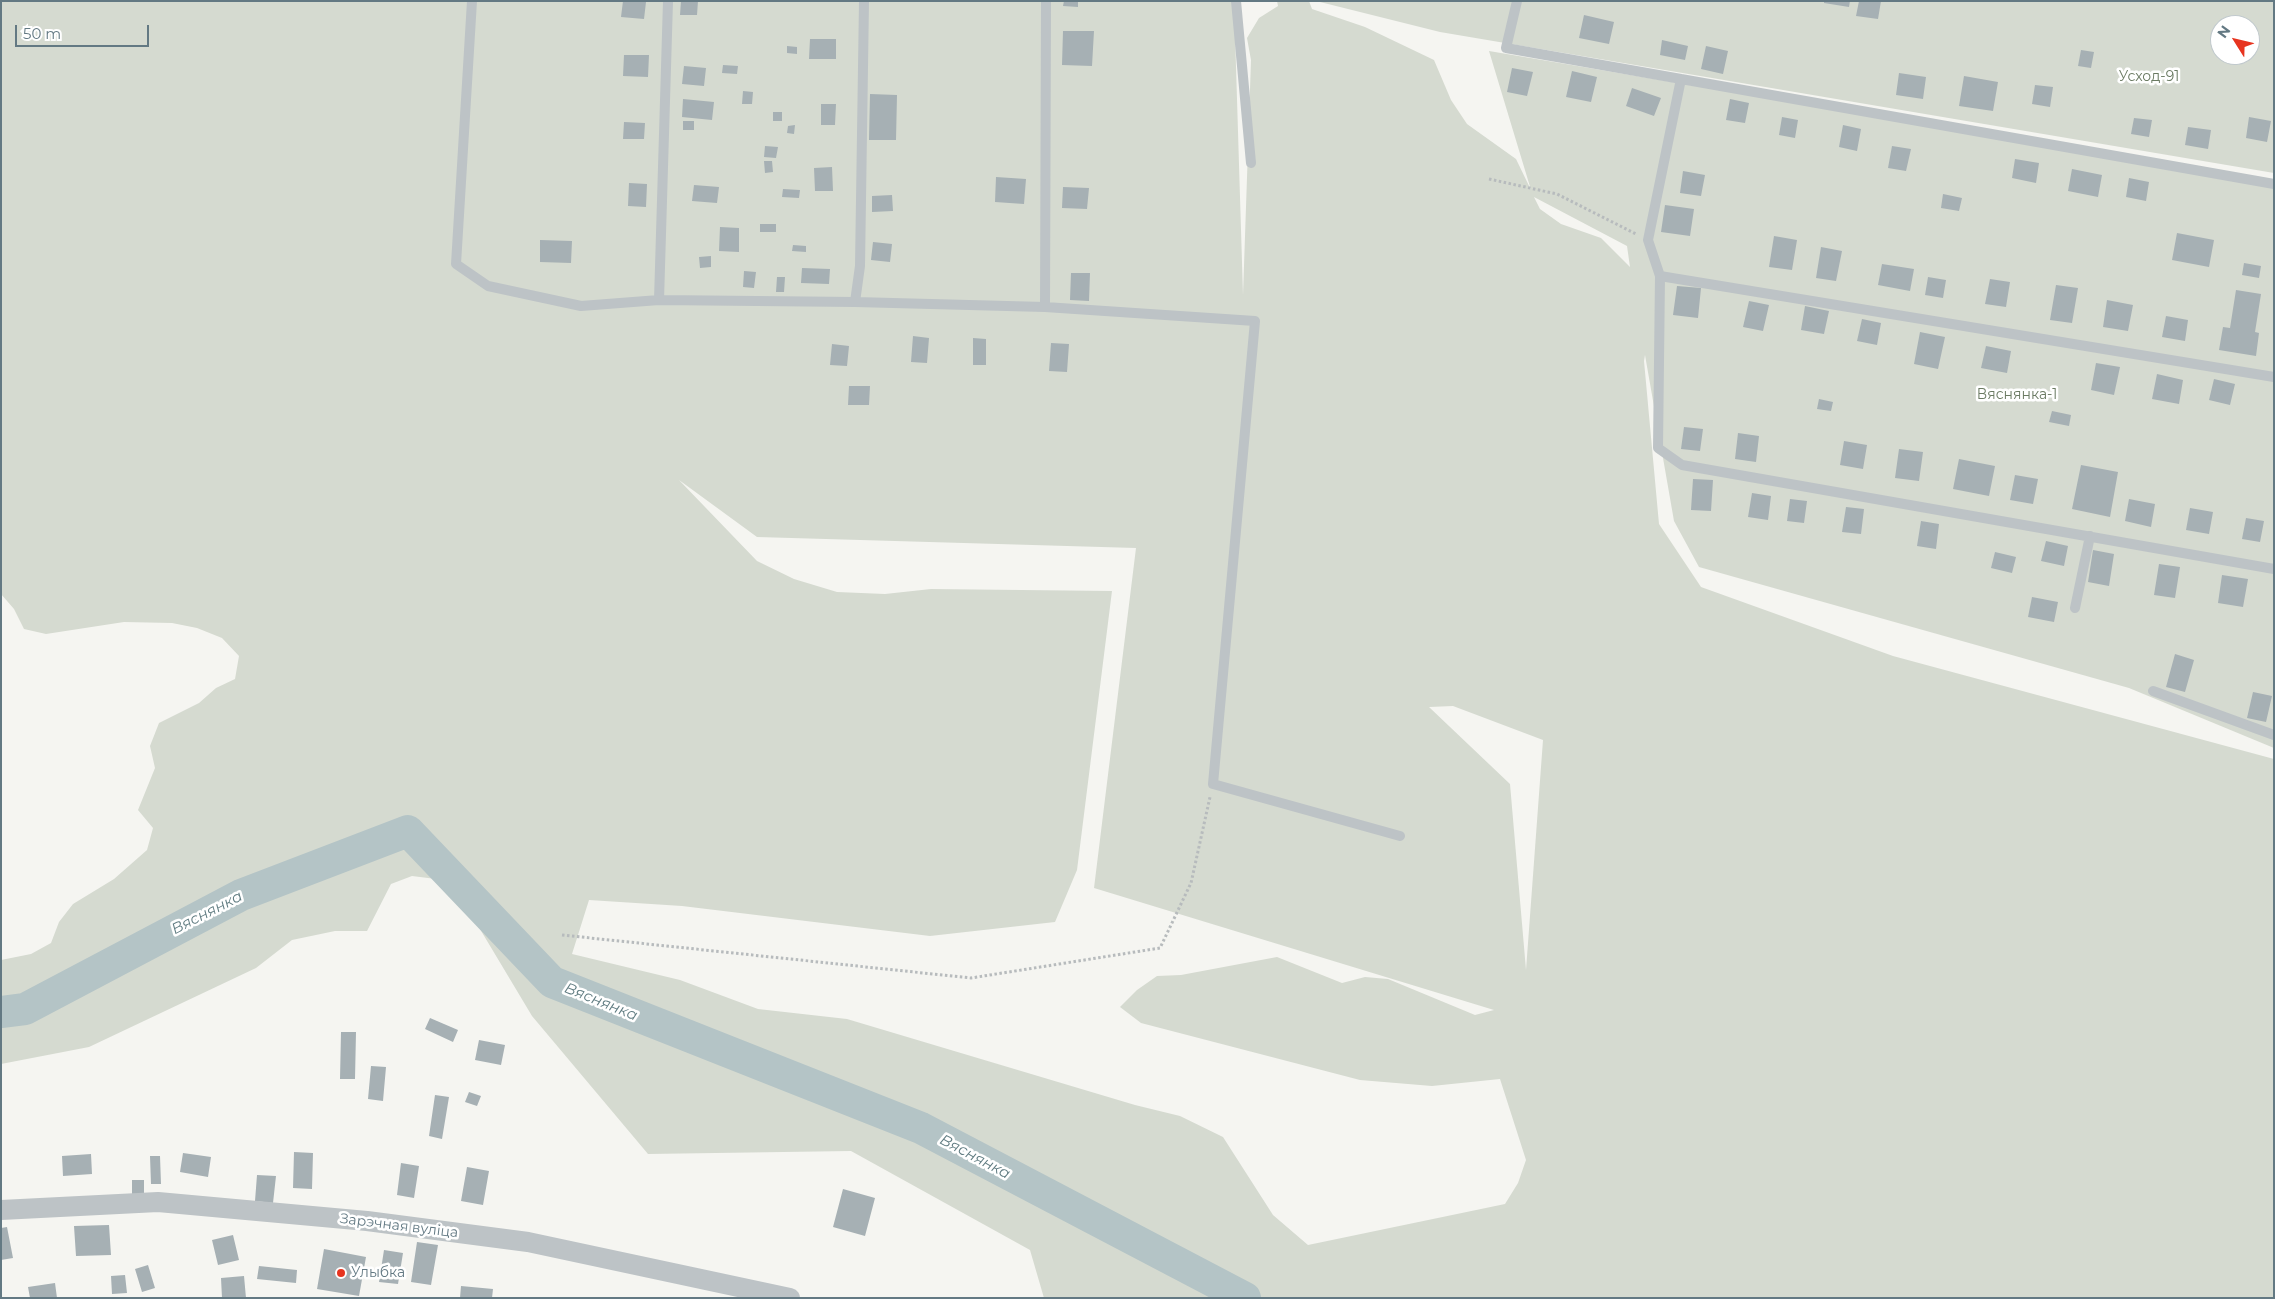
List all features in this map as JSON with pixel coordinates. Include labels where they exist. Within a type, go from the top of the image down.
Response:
[{"type":"street","name":"Зарэчная вуліца","points":[[1,1210],[158,1202],[367,1221],[528,1242],[790,1298]]},
{"type":"lane","points":[[472,1],[456,264],[488,286],[581,306],[659,300],[855,302],[1045,307],[1255,322],[1213,784],[1400,836]]},
{"type":"lane","points":[[659,300],[668,1]]},
{"type":"lane","points":[[855,302],[860,266],[864,1]]},
{"type":"lane","points":[[1045,307],[1046,1]]},
{"type":"lane","points":[[1236,1],[1252,163]]},
{"type":"lane","points":[[1517,1],[1506,48],[2274,184]]},
{"type":"lane","points":[[1681,79],[1648,240],[1660,276],[1658,448],[1682,465],[2274,569]]},
{"type":"lane","points":[[1660,276],[2274,377]]},
{"type":"lane","points":[[2075,608],[2090,536]]},
{"type":"lane","points":[[2153,691],[2274,736]]},
{"type":"path","points":[[1488,179],[1557,194],[1648,240]]},
{"type":"path","points":[[562,935],[971,978],[1160,948],[1191,883],[1213,784]]},
{"type":"green space","name":"Вяснянка-1","points":[[1,1],[1234,1],[1243,295],[1251,60],[1247,38],[1259,18],[1278,6],[1277,1],[1309,1],[1312,9],[1365,27],[1434,60],[1451,100],[1467,124],[1516,159],[1531,190],[1489,51],[2274,184],[2274,748],[2129,688],[1699,567],[1674,521],[1645,355],[1644,361],[1659,524],[1701,587],[1893,656],[2274,759],[2274,1298],[1044,1298],[1030,1250],[851,1151],[648,1154],[532,1016],[456,889],[436,879],[412,876],[391,884],[367,931],[335,931],[292,940],[256,968],[89,1047],[1,1064],[1,960],[31,954],[51,943],[59,922],[73,904],[114,879],[147,850],[153,828],[138,810],[155,768],[150,746],[159,723],[199,703],[216,688],[235,679],[239,656],[222,638],[197,628],[172,623],[124,622],[46,634],[24,629],[14,609],[1,594]],"holes":[[[1534,197],[1627,246],[1630,267],[1601,238],[1561,224],[1540,209]],[[679,480],[757,537],[1136,548],[1094,888],[1494,1010],[1475,1015],[1388,979],[1365,977],[1342,983],[1277,957],[1181,975],[1157,976],[1137,990],[1120,1007],[1141,1023],[1360,1080],[1432,1086],[1500,1079],[1526,1160],[1518,1183],[1505,1204],[1308,1245],[1273,1215],[1223,1137],[1180,1116],[1135,1105],[847,1019],[758,1009],[680,980],[572,954],[589,900],[682,906],[930,936],[1055,922],[1077,870],[1112,591],[931,589],[885,594],[837,592],[794,579],[757,561]],[[1453,706],[1543,740],[1526,970],[1510,784],[1429,707]]]},
{"type":"green space","name":"Усход-91","points":[[1316,1],[2274,1],[2274,173],[1440,32]]},
{"type":"building","points":[[623,1],[646,2],[644,19],[621,17]]},
{"type":"building","points":[[681,1],[698,1],[697,15],[680,15]]},
{"type":"building","points":[[1064,1],[1078,1],[1078,7],[1063,6]]},
{"type":"building","points":[[1824,1],[1850,1],[1849,7],[1824,3]]},
{"type":"building","points":[[1859,1],[1881,1],[1878,19],[1856,16]]},
{"type":"building","points":[[1584,15],[1614,22],[1609,44],[1579,38]]},
{"type":"building","points":[[1063,31],[1094,31],[1092,66],[1062,65]]},
{"type":"building","points":[[810,39],[836,39],[836,59],[809,59]]},
{"type":"building","points":[[1662,40],[1688,46],[1685,60],[1660,55]]},
{"type":"building","points":[[787,46],[797,47],[797,54],[787,53]]},
{"type":"building","points":[[1706,46],[1728,51],[1723,74],[1701,69]]},
{"type":"building","points":[[2081,50],[2094,52],[2091,68],[2078,66]]},
{"type":"building","points":[[624,55],[649,55],[648,77],[623,76]]},
{"type":"building","points":[[723,65],[738,66],[737,74],[722,73]]},
{"type":"building","points":[[684,66],[706,68],[704,86],[682,84]]},
{"type":"building","points":[[1512,68],[1533,72],[1527,96],[1507,92]]},
{"type":"building","points":[[1572,71],[1597,77],[1591,102],[1566,97]]},
{"type":"building","points":[[1899,73],[1926,77],[1923,99],[1896,95]]},
{"type":"building","points":[[1964,76],[1998,82],[1993,111],[1959,106]]},
{"type":"building","points":[[2035,85],[2053,87],[2050,107],[2032,104]]},
{"type":"building","points":[[1632,88],[1661,98],[1654,116],[1626,106]]},
{"type":"building","points":[[743,91],[753,92],[752,104],[742,104]]},
{"type":"building","points":[[870,94],[897,95],[896,140],[869,140]]},
{"type":"building","points":[[683,99],[714,102],[712,120],[682,117]]},
{"type":"building","points":[[1730,99],[1749,103],[1745,123],[1726,120]]},
{"type":"building","points":[[821,104],[836,104],[835,125],[821,125]]},
{"type":"building","points":[[773,112],[782,112],[782,121],[773,121]]},
{"type":"building","points":[[1782,117],[1798,120],[1795,138],[1779,135]]},
{"type":"building","points":[[2249,117],[2271,121],[2267,142],[2246,138]]},
{"type":"building","points":[[2134,118],[2152,120],[2149,137],[2131,134]]},
{"type":"building","points":[[683,121],[694,121],[694,130],[683,130]]},
{"type":"building","points":[[624,122],[645,123],[644,139],[623,139]]},
{"type":"building","points":[[795,125],[794,134],[787,133],[788,126]]},
{"type":"building","points":[[1843,125],[1861,129],[1857,151],[1839,147]]},
{"type":"building","points":[[2188,127],[2211,130],[2208,149],[2185,145]]},
{"type":"building","points":[[765,146],[778,147],[776,158],[764,157]]},
{"type":"building","points":[[1892,146],[1911,149],[1906,171],[1888,168]]},
{"type":"building","points":[[2015,159],[2039,163],[2036,183],[2012,178]]},
{"type":"building","points":[[764,161],[772,161],[773,172],[765,173]]},
{"type":"building","points":[[832,167],[833,191],[815,191],[814,168]]},
{"type":"building","points":[[2072,169],[2102,175],[2098,197],[2068,191]]},
{"type":"building","points":[[1683,171],[1705,175],[1701,196],[1680,193]]},
{"type":"building","points":[[996,177],[1026,179],[1024,204],[995,202]]},
{"type":"building","points":[[2129,178],[2149,182],[2146,201],[2126,197]]},
{"type":"building","points":[[629,183],[647,184],[646,207],[628,206]]},
{"type":"building","points":[[694,185],[719,187],[717,203],[692,201]]},
{"type":"building","points":[[1063,187],[1089,188],[1087,209],[1062,208]]},
{"type":"building","points":[[783,189],[800,190],[799,198],[782,197]]},
{"type":"building","points":[[1943,194],[1962,198],[1959,211],[1941,208]]},
{"type":"building","points":[[892,195],[893,211],[872,212],[872,196]]},
{"type":"building","points":[[1665,205],[1694,209],[1690,236],[1661,232]]},
{"type":"building","points":[[760,224],[776,224],[776,232],[760,232]]},
{"type":"building","points":[[720,227],[739,228],[739,252],[719,251]]},
{"type":"building","points":[[2177,233],[2214,240],[2209,267],[2172,260]]},
{"type":"building","points":[[1774,236],[1797,240],[1792,270],[1769,267]]},
{"type":"building","points":[[540,240],[572,241],[571,263],[540,262]]},
{"type":"building","points":[[873,242],[892,244],[890,262],[871,260]]},
{"type":"building","points":[[793,245],[806,246],[806,252],[792,251]]},
{"type":"building","points":[[1821,247],[1842,251],[1836,281],[1816,278]]},
{"type":"building","points":[[711,256],[711,267],[700,268],[699,257]]},
{"type":"building","points":[[2244,263],[2261,266],[2259,278],[2242,275]]},
{"type":"building","points":[[1882,264],[1914,269],[1910,291],[1878,285]]},
{"type":"building","points":[[802,268],[830,269],[829,284],[801,283]]},
{"type":"building","points":[[744,271],[756,272],[754,288],[743,287]]},
{"type":"building","points":[[1071,273],[1090,273],[1089,301],[1070,300]]},
{"type":"building","points":[[777,277],[785,277],[784,292],[776,292]]},
{"type":"building","points":[[1928,277],[1946,280],[1943,298],[1925,295]]},
{"type":"building","points":[[1990,279],[2010,282],[2006,307],[1985,304]]},
{"type":"building","points":[[2056,285],[2078,288],[2072,323],[2050,320]]},
{"type":"building","points":[[1677,286],[1701,288],[1698,318],[1673,315]]},
{"type":"building","points":[[2236,290],[2261,294],[2255,332],[2259,333],[2256,356],[2219,350],[2223,327],[2230,328]]},
{"type":"building","points":[[2107,300],[2133,305],[2128,331],[2103,327]]},
{"type":"building","points":[[1749,301],[1769,305],[1763,331],[1743,327]]},
{"type":"building","points":[[1805,306],[1829,311],[1824,334],[1801,330]]},
{"type":"building","points":[[2166,316],[2188,320],[2185,341],[2162,337]]},
{"type":"building","points":[[1862,319],[1881,323],[1877,345],[1857,341]]},
{"type":"building","points":[[1920,332],[1945,337],[1938,369],[1914,364]]},
{"type":"building","points":[[913,336],[929,338],[927,363],[911,362]]},
{"type":"building","points":[[973,338],[986,339],[986,365],[973,365]]},
{"type":"building","points":[[1051,343],[1069,344],[1067,372],[1049,371]]},
{"type":"building","points":[[832,344],[849,346],[847,366],[830,365]]},
{"type":"building","points":[[1986,346],[2011,351],[2007,373],[1981,368]]},
{"type":"building","points":[[2096,363],[2120,367],[2114,395],[2091,390]]},
{"type":"building","points":[[2157,374],[2183,380],[2179,404],[2152,399]]},
{"type":"building","points":[[2214,379],[2235,384],[2230,405],[2209,400]]},
{"type":"building","points":[[849,386],[870,386],[869,405],[848,405]]},
{"type":"building","points":[[1819,399],[1833,402],[1831,411],[1817,409]]},
{"type":"building","points":[[2052,411],[2071,415],[2069,426],[2049,422]]},
{"type":"building","points":[[1684,427],[1703,429],[1700,451],[1681,449]]},
{"type":"building","points":[[1738,433],[1759,436],[1756,462],[1735,459]]},
{"type":"building","points":[[1844,441],[1867,445],[1863,469],[1840,465]]},
{"type":"building","points":[[1899,449],[1923,452],[1919,481],[1895,478]]},
{"type":"building","points":[[1959,459],[1995,466],[1989,496],[1953,489]]},
{"type":"building","points":[[2081,465],[2118,472],[2110,517],[2072,509]]},
{"type":"building","points":[[2015,475],[2038,479],[2033,504],[2010,500]]},
{"type":"building","points":[[1693,479],[1713,480],[1711,511],[1691,510]]},
{"type":"building","points":[[1752,493],[1771,496],[1768,520],[1748,517]]},
{"type":"building","points":[[1790,499],[1807,501],[1804,523],[1787,521]]},
{"type":"building","points":[[2129,499],[2155,504],[2151,527],[2125,521]]},
{"type":"building","points":[[1846,507],[1864,509],[1861,534],[1842,532]]},
{"type":"building","points":[[2190,508],[2213,512],[2209,534],[2186,530]]},
{"type":"building","points":[[2246,518],[2264,521],[2260,542],[2242,539]]},
{"type":"building","points":[[1921,521],[1939,524],[1936,549],[1917,546]]},
{"type":"building","points":[[2046,541],[2068,546],[2064,566],[2041,561]]},
{"type":"building","points":[[2093,550],[2114,554],[2109,586],[2088,582]]},
{"type":"building","points":[[1995,552],[2016,557],[2012,573],[1991,568]]},
{"type":"building","points":[[2159,564],[2180,567],[2175,598],[2154,595]]},
{"type":"building","points":[[2222,575],[2248,579],[2243,607],[2218,603]]},
{"type":"building","points":[[2032,597],[2058,602],[2054,622],[2028,617]]},
{"type":"building","points":[[2175,654],[2194,660],[2185,692],[2166,687]]},
{"type":"building","points":[[2253,692],[2272,696],[2266,722],[2247,718]]},
{"type":"building","points":[[430,1018],[458,1030],[453,1042],[425,1029]]},
{"type":"building","points":[[341,1032],[356,1032],[355,1079],[340,1079]]},
{"type":"building","points":[[479,1040],[505,1045],[501,1065],[475,1060]]},
{"type":"building","points":[[371,1066],[386,1067],[383,1101],[368,1099]]},
{"type":"building","points":[[469,1092],[481,1096],[477,1106],[465,1102]]},
{"type":"building","points":[[435,1095],[449,1097],[442,1139],[429,1136]]},
{"type":"building","points":[[294,1152],[313,1153],[312,1189],[293,1188]]},
{"type":"building","points":[[183,1153],[211,1157],[208,1177],[180,1172]]},
{"type":"building","points":[[91,1154],[92,1174],[63,1176],[62,1156]]},
{"type":"building","points":[[150,1156],[160,1156],[161,1184],[151,1184]]},
{"type":"building","points":[[401,1163],[419,1166],[414,1198],[397,1195]]},
{"type":"building","points":[[467,1167],[489,1171],[483,1205],[461,1201]]},
{"type":"building","points":[[257,1175],[276,1176],[273,1203],[255,1201]]},
{"type":"building","points":[[132,1180],[144,1180],[144,1199],[132,1199]]},
{"type":"building","points":[[843,1189],[875,1198],[865,1236],[833,1227]]},
{"type":"building","points":[[109,1225],[111,1255],[76,1256],[74,1226]]},
{"type":"building","points":[[7,1227],[13,1258],[1,1260],[1,1228]]},
{"type":"building","points":[[233,1235],[239,1260],[218,1265],[212,1240]]},
{"type":"building","points":[[417,1242],[438,1245],[431,1285],[411,1282]]},
{"type":"building","name":"Улыбка","points":[[324,1249],[366,1257],[359,1296],[317,1289]]},
{"type":"building","points":[[384,1250],[403,1253],[398,1284],[379,1282]]},
{"type":"building","points":[[148,1265],[155,1288],[142,1292],[135,1269]]},
{"type":"building","points":[[259,1266],[297,1270],[296,1283],[257,1279]]},
{"type":"building","points":[[125,1275],[127,1293],[112,1294],[111,1276]]},
{"type":"building","points":[[244,1276],[246,1298],[222,1298],[221,1278]]},
{"type":"building","points":[[55,1283],[57,1298],[30,1298],[28,1287]]},
{"type":"building","points":[[461,1286],[493,1289],[492,1298],[460,1298]]},
{"type":"waterway","name":"Вяснянка","points":[[1,1012],[25,1009],[241,895],[408,831],[552,982],[921,1128],[1245,1298]]},
{"type":"place","name":"Улыбка","points":[[341,1273]]}]
